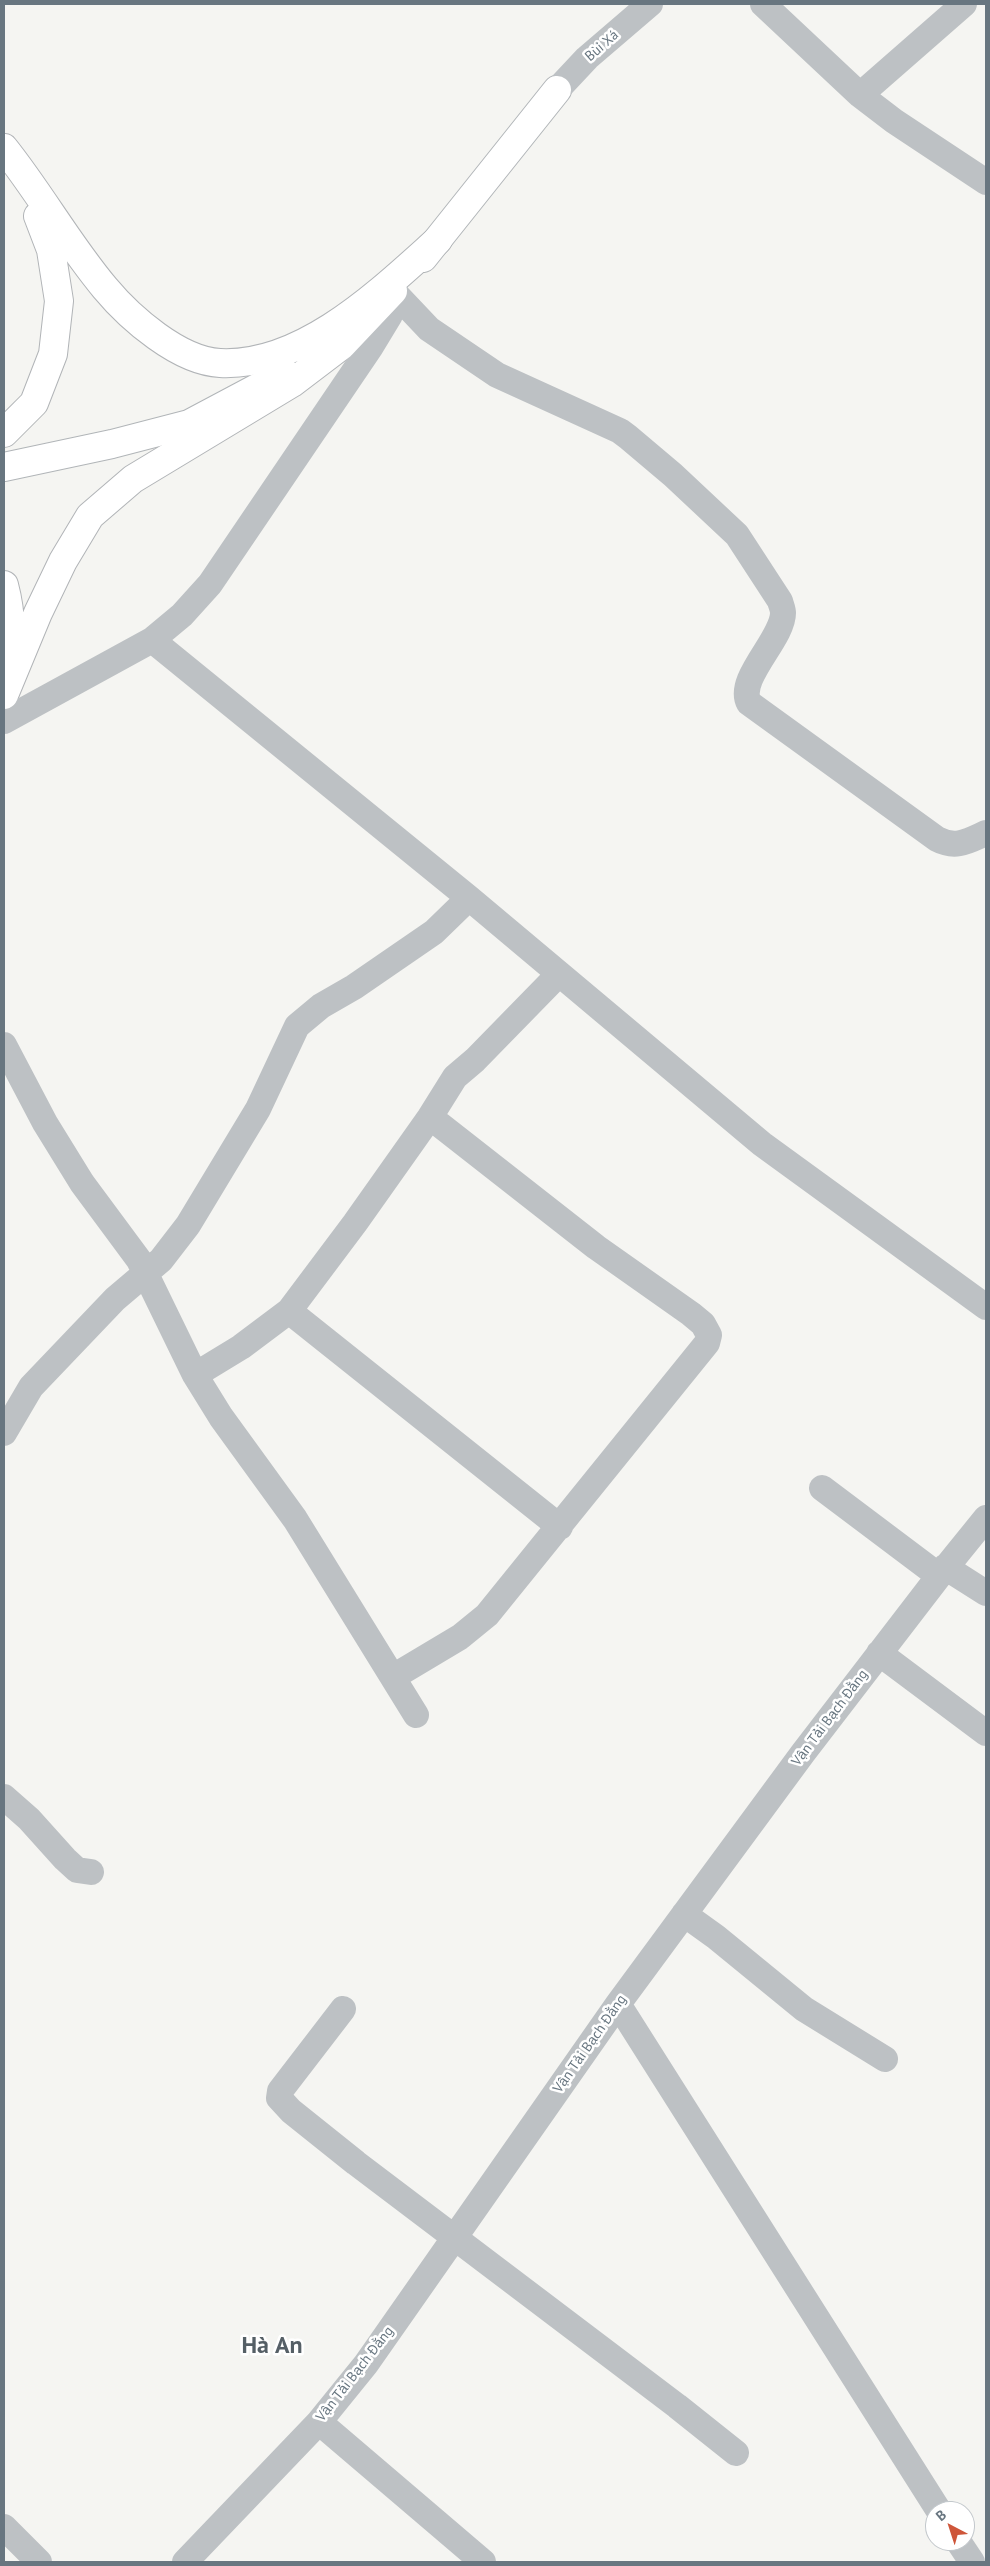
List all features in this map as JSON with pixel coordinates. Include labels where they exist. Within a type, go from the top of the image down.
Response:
[{"type":"main road","points":[[4,695],[42,604],[63,561],[90,516],[133,479],[292,383],[342,346],[438,240],[557,90]]},
{"type":"main road","points":[[4,148],[27,176],[69,242],[105,289],[131,317],[159,338],[192,355],[218,363],[251,362],[290,350],[346,317],[383,289],[438,240]]},
{"type":"main road","points":[[4,171],[18,185],[38,216],[51,250],[59,301],[54,354],[34,403],[4,433]]},
{"type":"main road","points":[[4,467],[112,444],[189,424],[277,378],[344,335],[393,291]]},
{"type":"main road","points":[[4,585],[10,609],[8,650],[4,659]]},
{"type":"street","name":"Bùi Xá","points":[[557,90],[587,58],[650,4]]},
{"type":"street","points":[[763,4],[860,95],[894,121],[986,182]]},
{"type":"street","points":[[860,95],[964,4]]},
{"type":"street","points":[[4,721],[152,640],[182,616],[210,584],[370,348],[390,315],[393,291]]},
{"type":"street","points":[[393,291],[429,329],[497,375],[620,431],[673,475],[737,535],[780,602],[783,613],[777,632],[756,668],[748,688],[747,698],[749,704],[937,839],[947,844],[961,844],[986,833]]},
{"type":"street","points":[[152,640],[469,898],[762,1144],[986,1306]]},
{"type":"street","points":[[4,1433],[31,1387],[115,1299],[161,1260],[188,1225],[258,1108],[297,1026],[321,1006],[354,987],[434,932],[469,898]]},
{"type":"street","points":[[195,1374],[241,1347],[288,1311],[430,1117],[454,1077],[475,1060],[559,974]]},
{"type":"street","points":[[4,1045],[49,1131],[82,1183],[146,1272],[163,1312],[195,1374],[221,1417],[296,1519],[416,1714]]},
{"type":"street","points":[[393,1677],[460,1637],[487,1614],[560,1527],[707,1343],[708,1335],[703,1324],[692,1314],[596,1247],[430,1117]]},
{"type":"street","points":[[288,1311],[560,1527]]},
{"type":"street","points":[[822,1488],[942,1571],[986,1593]]},
{"type":"street","name":"Vận Tải Bạch Đằng","points":[[185,2562],[319,2422],[366,2364],[618,2004],[879,1653],[942,1571],[986,1518]]},
{"type":"street","points":[[879,1653],[986,1732]]},
{"type":"street","points":[[4,1797],[29,1819],[77,1870],[91,1872]]},
{"type":"street","points":[[684,1914],[716,1937],[804,2009],[885,2059]]},
{"type":"street","points":[[618,2004],[933,2501]]},
{"type":"street","points":[[343,2009],[280,2091],[279,2098],[298,2117],[677,2406],[736,2454]]},
{"type":"street","points":[[319,2422],[483,2562]]},
{"type":"street","points":[[4,2527],[39,2562]]},
{"type":"street","points":[[965,2551],[972,2562]]},
{"type":"district","name":"Hà An","points":[[272,2346]]}]
